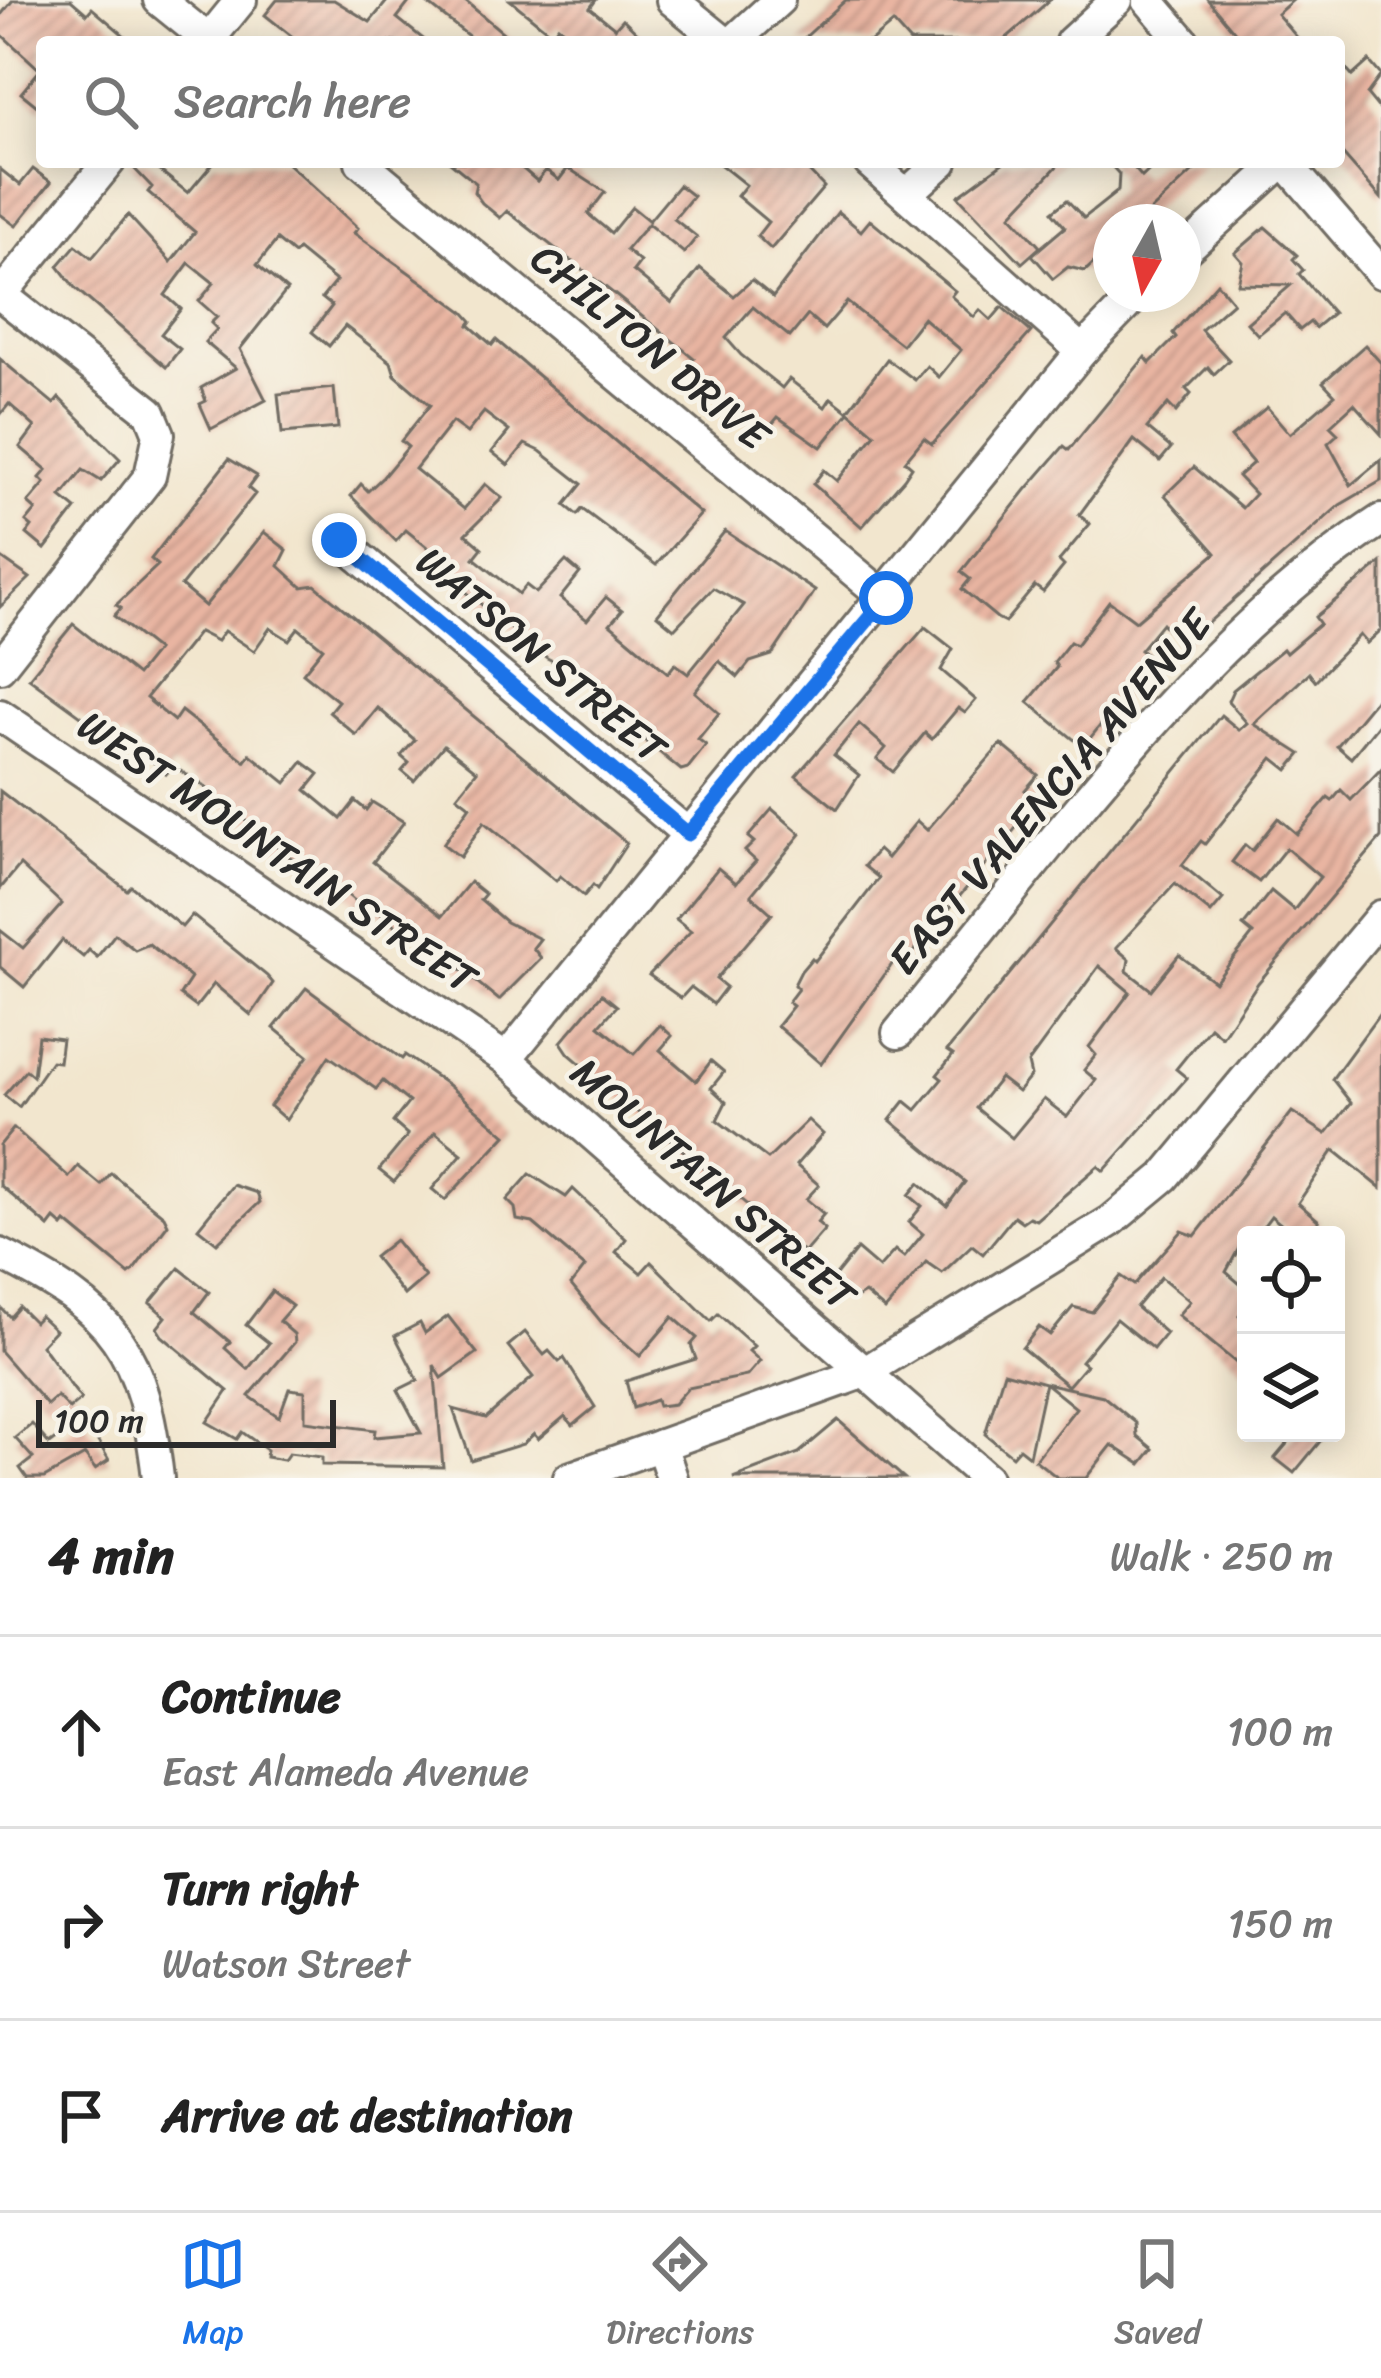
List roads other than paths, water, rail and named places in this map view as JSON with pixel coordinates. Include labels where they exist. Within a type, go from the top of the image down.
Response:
[{"type":"street","points":[[159,0],[203,36]]},
{"type":"street","points":[[213,36],[242,0]]},
{"type":"street","points":[[672,0],[717,36]]},
{"type":"street","points":[[740,36],[779,0]]},
{"type":"street","points":[[1078,36],[1117,0]]},
{"type":"street","points":[[1155,3],[1180,36]]},
{"type":"street","points":[[0,667],[150,476],[158,434],[150,412],[0,295],[104,168]]},
{"type":"street","name":"CHILTON DRIVE","points":[[368,168],[886,598]]},
{"type":"street","points":[[876,168],[1082,351]]},
{"type":"street","points":[[907,194],[935,168]]},
{"type":"street","points":[[1201,236],[1276,168]]},
{"type":"street","points":[[1288,168],[1381,273]]},
{"type":"street","points":[[506,1058],[886,598],[1082,351],[1120,312]]},
{"type":"street","name":"EAST VALENCIA AVENUE","points":[[898,1033],[1194,677],[1323,557],[1381,520]]},
{"type":"street","name":"WATSON STREET","points":[[339,540],[688,834]]},
{"type":"street","name":"WEST MOUNTAIN STREET","points":[[0,715],[506,1058]]},
{"type":"street","points":[[569,1478],[865,1372],[1111,1222],[1165,1177],[1381,916]]},
{"type":"street","name":"MOUNTAIN STREET","points":[[506,1058],[986,1478]]},
{"type":"street","points":[[0,1254],[79,1295],[97,1311],[140,1380],[158,1478]]},
{"type":"street","points":[[661,1445],[672,1478]]}]
